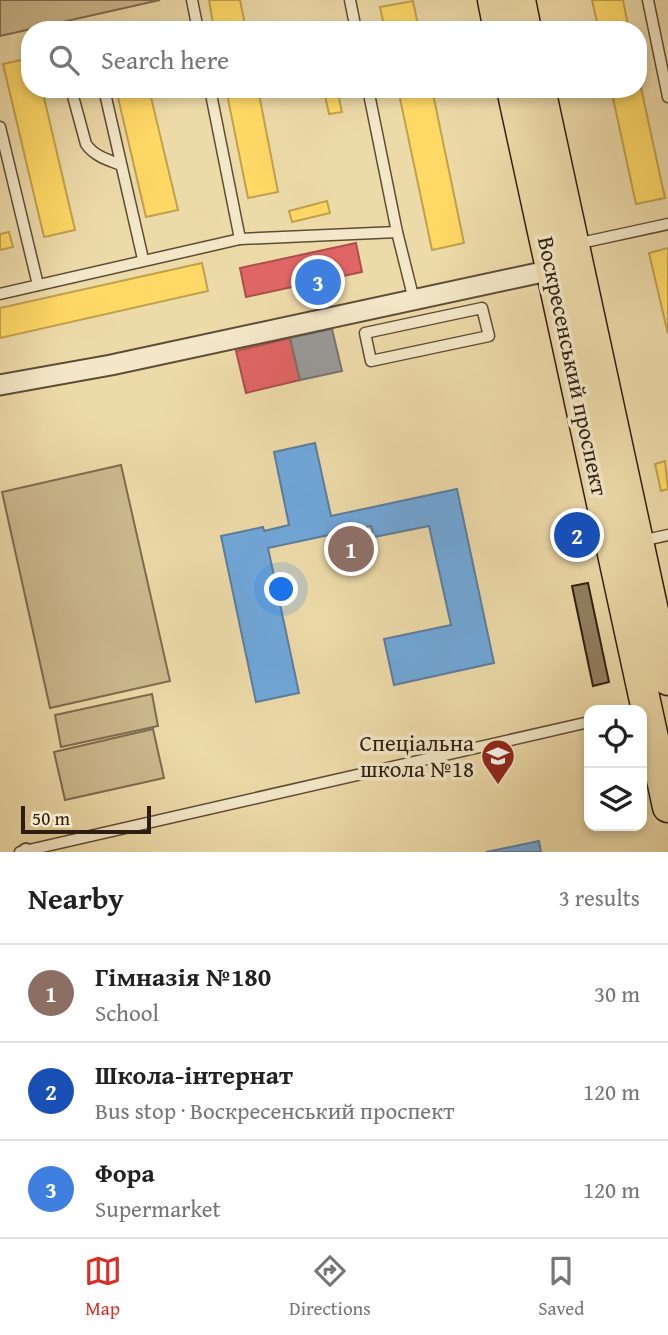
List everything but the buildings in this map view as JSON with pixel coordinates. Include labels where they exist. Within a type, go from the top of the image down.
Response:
[{"type":"main road","points":[[493,0],[497,21]]},
{"type":"main road","points":[[520,0],[524,21]]},
{"type":"main road","name":"Воскресенський проспект","points":[[514,98],[642,705]]},
{"type":"main road","name":"Воскресенський проспект","points":[[542,98],[668,680]]},
{"type":"main road","name":"Воскресенський проспект","points":[[647,726],[668,807]]},
{"type":"street","points":[[0,385],[111,365],[552,270]]},
{"type":"lane","points":[[192,0],[196,21]]},
{"type":"lane","points":[[350,0],[354,21]]},
{"type":"lane","points":[[648,0],[668,97]]},
{"type":"lane","points":[[73,98],[86,144],[98,156],[121,165]]},
{"type":"lane","points":[[106,98],[143,259]]},
{"type":"lane","points":[[212,98],[240,239]]},
{"type":"lane","points":[[370,98],[397,232],[405,302],[402,325]]},
{"type":"lane","points":[[0,127],[38,285]]},
{"type":"lane","points":[[574,245],[668,224]]},
{"type":"lane","points":[[0,293],[240,239],[397,232]]},
{"type":"lane","points":[[482,308],[489,336],[371,361],[365,333],[402,325],[482,308]]},
{"type":"lane","points":[[638,542],[668,535]]},
{"type":"lane","points":[[24,852],[584,723]]},
{"type":"shaded area","points":[[0,0],[160,0],[67,21],[21,21],[21,31],[0,36]]},
{"type":"shaded area","points":[[121,465],[170,681],[50,708],[2,492]]},
{"type":"shaded area","points":[[152,694],[158,726],[61,747],[55,715]]},
{"type":"shaded area","points":[[153,729],[164,778],[65,800],[54,752]]},
{"type":"place","name":"Фора","points":[[318,282]]},
{"type":"place","name":"Школа-інтернат","points":[[577,535]]},
{"type":"place","name":"Гімназія №180","points":[[351,549]]},
{"type":"place","name":"Спеціальна школа №18","points":[[498,786]]}]
